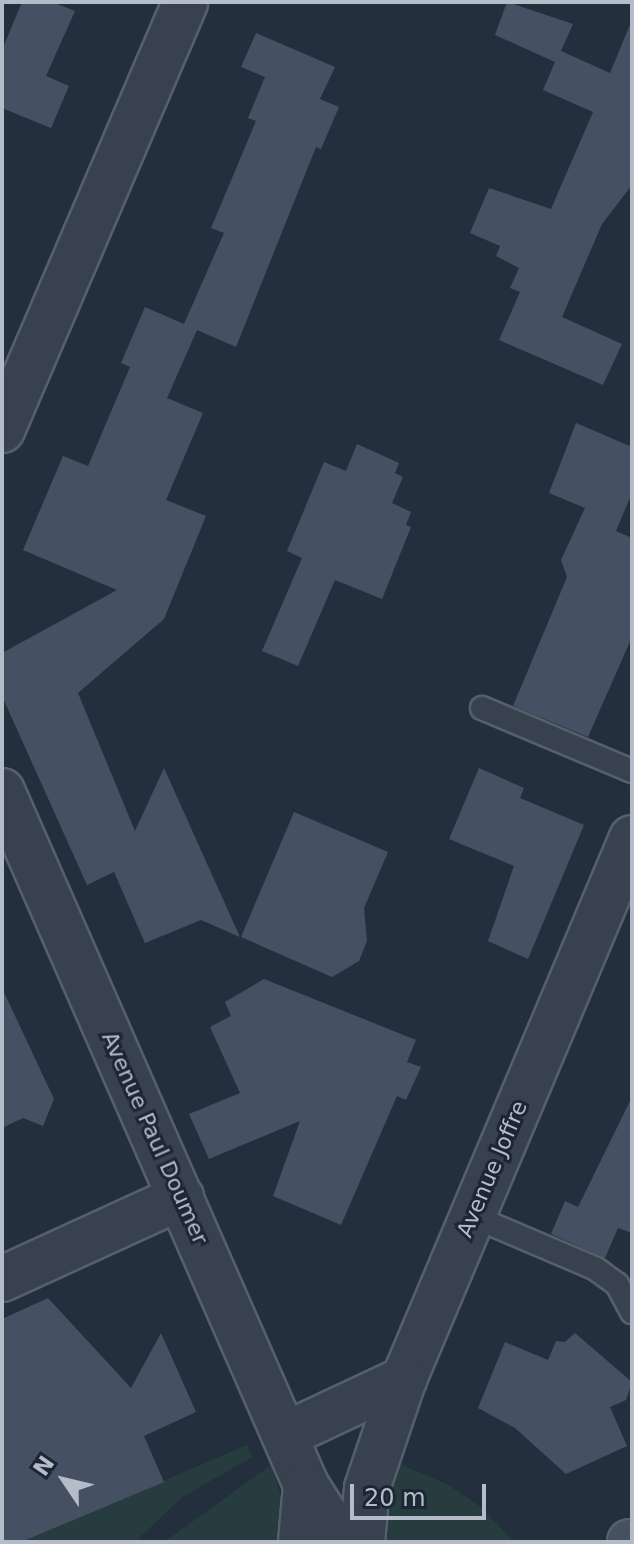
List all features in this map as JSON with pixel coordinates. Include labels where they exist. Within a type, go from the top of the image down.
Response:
[{"type":"street","points":[[2,430],[185,2]]},
{"type":"street","name":"Avenue Paul Doumer","points":[[2,791],[306,1485],[342,1542]]},
{"type":"street","name":"Avenue Joffre","points":[[362,1542],[367,1488],[404,1379],[632,838]]},
{"type":"street","points":[[2,1279],[181,1197]]},
{"type":"street","points":[[285,1435],[404,1379]]},
{"type":"street","points":[[301,1542],[306,1485]]},
{"type":"lane","points":[[482,708],[632,771]]},
{"type":"lane","points":[[472,1216],[596,1269],[617,1284],[632,1312]]},
{"type":"green space","points":[[247,1445],[252,1457],[181,1498],[135,1542],[21,1542]]},
{"type":"green space","points":[[389,1460],[447,1484],[481,1507],[514,1542],[384,1542]]},
{"type":"green space","points":[[271,1465],[287,1515],[285,1542],[164,1542]]},
{"type":"building","points":[[22,2],[52,2],[75,11],[46,76],[69,86],[51,128],[2,108],[2,50]]},
{"type":"building","points":[[507,2],[573,24],[561,51],[610,73],[632,20],[632,185],[602,224],[562,317],[622,344],[603,385],[499,340],[520,292],[510,288],[519,268],[496,256],[500,246],[470,233],[489,188],[551,209],[593,112],[543,90],[555,62],[495,35]]},
{"type":"building","points":[[256,33],[335,67],[320,99],[339,107],[321,149],[316,147],[236,347],[197,330],[167,398],[203,413],[166,500],[206,516],[164,619],[78,693],[135,831],[164,768],[240,937],[201,920],[145,943],[114,872],[87,885],[2,696],[2,653],[117,590],[23,550],[63,456],[88,466],[130,367],[121,363],[145,307],[184,324],[224,233],[211,228],[256,121],[248,118],[265,77],[241,67]]},
{"type":"building","points":[[576,423],[632,447],[632,493],[616,531],[632,538],[632,637],[588,737],[513,706],[567,577],[561,560],[585,508],[549,493]]},
{"type":"building","points":[[357,444],[399,463],[395,473],[403,477],[392,503],[411,512],[406,525],[411,527],[382,599],[335,580],[298,666],[262,651],[302,558],[287,551],[324,462],[346,471]]},
{"type":"building","points":[[479,768],[524,788],[520,798],[584,825],[528,959],[488,941],[514,866],[449,839]]},
{"type":"building","points":[[294,812],[388,852],[364,908],[367,941],[359,961],[332,977],[241,937]]},
{"type":"building","points":[[264,979],[416,1040],[407,1062],[421,1067],[406,1100],[397,1096],[341,1225],[273,1196],[300,1121],[209,1159],[189,1114],[240,1093],[210,1027],[231,1016],[225,1002]]},
{"type":"building","points":[[2,988],[54,1099],[43,1126],[23,1118],[2,1128]]},
{"type":"building","points":[[632,1097],[632,1233],[618,1228],[605,1258],[551,1234],[565,1201],[578,1207]]},
{"type":"building","points":[[48,1298],[131,1388],[161,1333],[196,1412],[144,1436],[164,1482],[21,1542],[2,1542],[2,1319]]},
{"type":"building","points":[[575,1333],[632,1382],[626,1400],[610,1407],[627,1446],[566,1474],[515,1428],[478,1408],[505,1342],[548,1360],[556,1341],[565,1342]]}]
